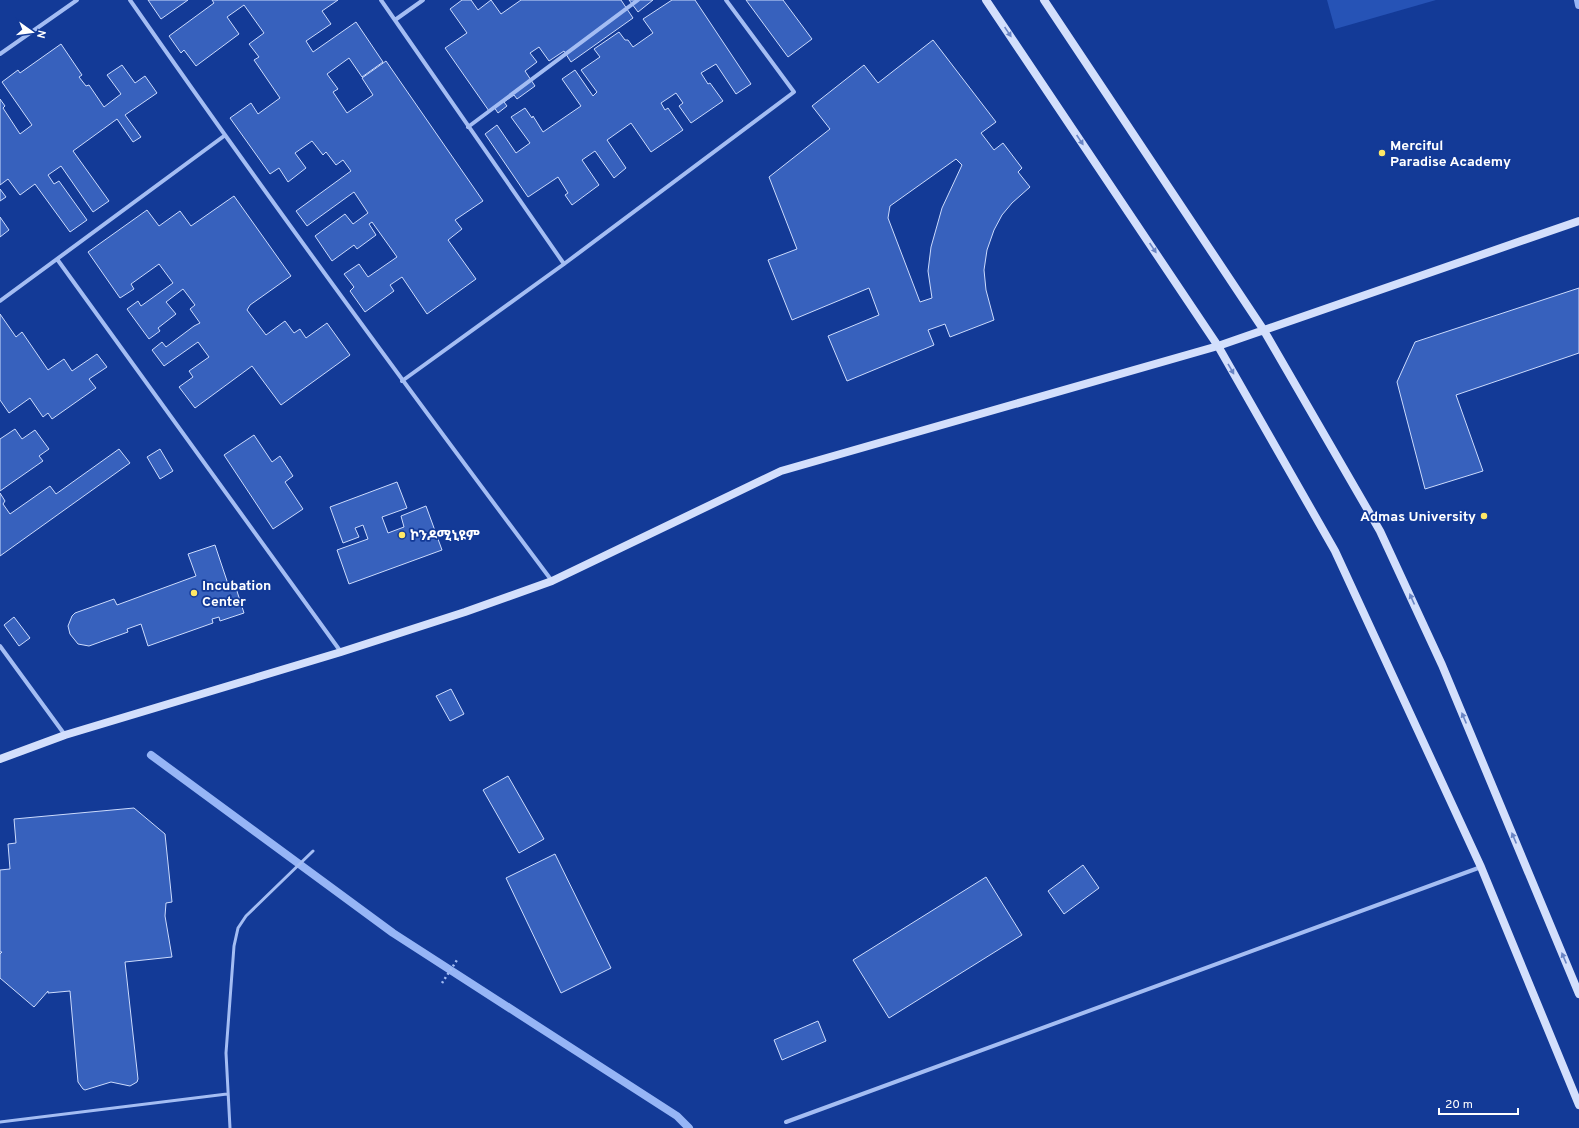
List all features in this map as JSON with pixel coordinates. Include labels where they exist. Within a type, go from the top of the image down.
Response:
[{"type":"street","points":[[0,54],[77,0]]},
{"type":"street","points":[[130,0],[224,136],[402,381],[552,581]]},
{"type":"street","points":[[380,0],[564,264]]},
{"type":"street","points":[[395,20],[423,0]]},
{"type":"street","points":[[468,127],[638,0]]},
{"type":"street","points":[[402,381],[564,264],[794,92],[726,0]]},
{"type":"street","points":[[986,0],[1218,346],[1335,551],[1481,867],[1579,1105]]},
{"type":"street","points":[[1044,0],[1263,329],[1380,531],[1442,665],[1579,994]]},
{"type":"street","points":[[0,301],[224,136]]},
{"type":"street","points":[[0,759],[65,735],[341,652],[465,612],[552,581],[781,471],[1218,346],[1263,329],[1579,221]]},
{"type":"street","points":[[57,259],[341,652]]},
{"type":"street","points":[[0,646],[65,735]]},
{"type":"street","points":[[786,1122],[1481,867]]},
{"type":"lane","points":[[230,1128],[227,1094],[226,1046],[234,946],[238,928],[246,916],[313,851]]},
{"type":"lane","points":[[0,1122],[227,1094]]},
{"type":"path","points":[[442,983],[457,960]]},
{"type":"shaded area","points":[[1327,0],[1436,0],[1335,29]]},
{"type":"building","points":[[148,0],[188,0],[161,19]]},
{"type":"building","points":[[212,0],[338,0],[322,11],[331,24],[306,41],[313,52],[356,22],[383,62],[362,77],[349,58],[327,74],[338,89],[333,92],[347,113],[373,95],[362,78],[386,61],[483,201],[455,220],[462,229],[448,240],[476,279],[427,314],[402,277],[390,285],[394,291],[365,312],[350,291],[354,287],[344,274],[359,264],[368,277],[397,257],[372,222],[369,224],[376,235],[357,249],[354,245],[332,261],[315,236],[345,214],[353,224],[368,213],[354,192],[307,226],[296,211],[351,171],[343,160],[336,165],[326,152],[323,155],[312,141],[295,153],[306,168],[288,182],[279,168],[270,174],[230,118],[251,103],[258,114],[280,98],[254,60],[259,57],[249,44],[264,33],[244,5],[227,17],[239,34],[196,66],[184,50],[181,53],[169,36],[214,3]]},
{"type":"building","points":[[462,0],[471,0],[478,10],[491,0],[501,14],[521,0],[621,0],[633,18],[571,62],[564,51],[549,61],[539,47],[530,53],[537,62],[525,71],[535,86],[517,99],[514,95],[504,102],[507,106],[498,113],[494,107],[489,111],[445,48],[467,33],[450,9]]},
{"type":"building","points":[[629,0],[653,0],[638,12]]},
{"type":"building","points":[[672,0],[695,0],[751,84],[736,94],[716,64],[701,73],[708,84],[710,83],[723,101],[691,123],[679,106],[683,103],[676,93],[661,103],[665,110],[668,108],[683,130],[651,152],[631,123],[607,140],[626,168],[614,178],[595,151],[582,160],[599,185],[572,205],[565,195],[568,193],[558,177],[528,197],[485,134],[497,125],[516,153],[530,143],[511,117],[525,108],[532,118],[533,116],[543,132],[581,106],[562,79],[575,70],[593,96],[597,92],[581,70],[600,57],[594,49],[619,32],[633,47],[653,33],[643,19]]},
{"type":"building","points":[[746,0],[783,0],[812,39],[788,57]]},
{"type":"building","points":[[933,40],[996,122],[981,133],[994,150],[1003,143],[1022,168],[1018,172],[1030,187],[1012,203],[1002,215],[994,230],[987,250],[984,270],[986,290],[994,320],[950,337],[945,324],[928,330],[934,345],[847,381],[828,336],[879,315],[869,288],[792,320],[768,260],[797,249],[769,177],[830,129],[812,106],[864,65],[878,83]],"holes":[[[956,159],[962,165],[942,208],[931,247],[928,271],[932,298],[920,302],[888,218],[890,206]]]},
{"type":"building","points":[[61,44],[82,75],[79,77],[86,86],[89,85],[104,107],[121,94],[107,75],[122,65],[135,83],[145,76],[157,93],[125,115],[141,137],[133,142],[117,119],[73,151],[109,201],[93,212],[61,166],[48,175],[54,184],[59,181],[87,220],[70,232],[35,184],[20,195],[8,179],[0,185],[0,99],[5,106],[3,108],[20,134],[32,125],[2,82],[18,70],[20,73]]},
{"type":"building","points":[[0,189],[6,197],[0,201]]},
{"type":"building","points":[[234,196],[291,276],[250,305],[247,310],[266,335],[285,321],[294,333],[300,329],[306,338],[327,323],[350,355],[281,405],[252,366],[195,408],[179,387],[193,377],[189,371],[209,357],[198,342],[164,366],[152,350],[162,342],[166,347],[200,323],[190,309],[195,305],[183,289],[166,302],[176,314],[158,328],[160,331],[149,339],[127,309],[138,301],[141,306],[173,283],[159,264],[131,284],[134,289],[120,298],[88,252],[147,210],[159,226],[180,211],[191,226]]},
{"type":"building","points":[[0,217],[9,230],[0,237]]},
{"type":"building","points":[[1579,288],[1579,353],[1456,395],[1483,471],[1425,489],[1397,382],[1415,342]]},
{"type":"building","points":[[0,314],[16,337],[22,332],[48,370],[64,359],[72,371],[97,354],[107,367],[89,379],[96,388],[52,419],[48,413],[43,417],[30,398],[9,413],[0,400]]},
{"type":"building","points":[[15,429],[22,439],[35,430],[49,449],[39,456],[43,461],[0,491],[0,439]]},
{"type":"building","points":[[254,435],[272,462],[280,456],[293,476],[285,482],[303,509],[273,529],[224,455]]},
{"type":"building","points":[[119,449],[130,463],[0,556],[0,493],[5,501],[3,504],[10,514],[50,486],[56,494]]},
{"type":"building","points":[[160,449],[173,471],[160,479],[147,457]]},
{"type":"building","name":"ኮንዶሚኒዩም","points":[[397,482],[407,508],[382,517],[388,533],[404,527],[401,516],[426,506],[442,550],[349,584],[337,550],[368,539],[363,525],[355,528],[359,537],[343,543],[330,507]]},
{"type":"building","name":"Incubation Center","points":[[215,545],[229,587],[235,585],[244,613],[220,621],[219,617],[212,619],[213,623],[148,646],[141,624],[127,629],[128,632],[89,646],[78,644],[70,634],[68,626],[72,616],[75,613],[114,599],[117,605],[196,576],[188,554]]},
{"type":"building","points":[[14,617],[30,638],[19,646],[4,625]]},
{"type":"building","points":[[451,689],[464,714],[450,721],[436,696]]},
{"type":"building","points":[[508,776],[544,839],[519,853],[483,790]]},
{"type":"building","points":[[134,808],[165,834],[172,902],[166,903],[165,916],[172,957],[125,962],[138,1079],[137,1082],[130,1086],[111,1082],[85,1090],[78,1082],[70,991],[48,993],[48,991],[34,1007],[0,978],[0,954],[2,952],[0,952],[0,870],[10,869],[8,844],[16,843],[14,819]]},
{"type":"building","points":[[555,854],[611,968],[561,993],[506,878]]},
{"type":"building","points":[[1083,865],[1099,888],[1064,914],[1048,891]]},
{"type":"building","points":[[986,877],[1022,935],[889,1018],[853,960]]},
{"type":"building","points":[[818,1021],[826,1041],[782,1060],[774,1040]]},
{"type":"waterway","points":[[1578,0],[1579,5]]},
{"type":"waterway","points":[[151,755],[393,933],[677,1116],[689,1128]]},
{"type":"place","name":"Merciful Paradise Academy","points":[[1382,153]]},
{"type":"place","name":"Admas University","points":[[1484,516]]},
{"type":"place","name":"ኮንዶሚኒዩም","points":[[402,535]]},
{"type":"place","name":"Incubation Center","points":[[194,593]]}]
